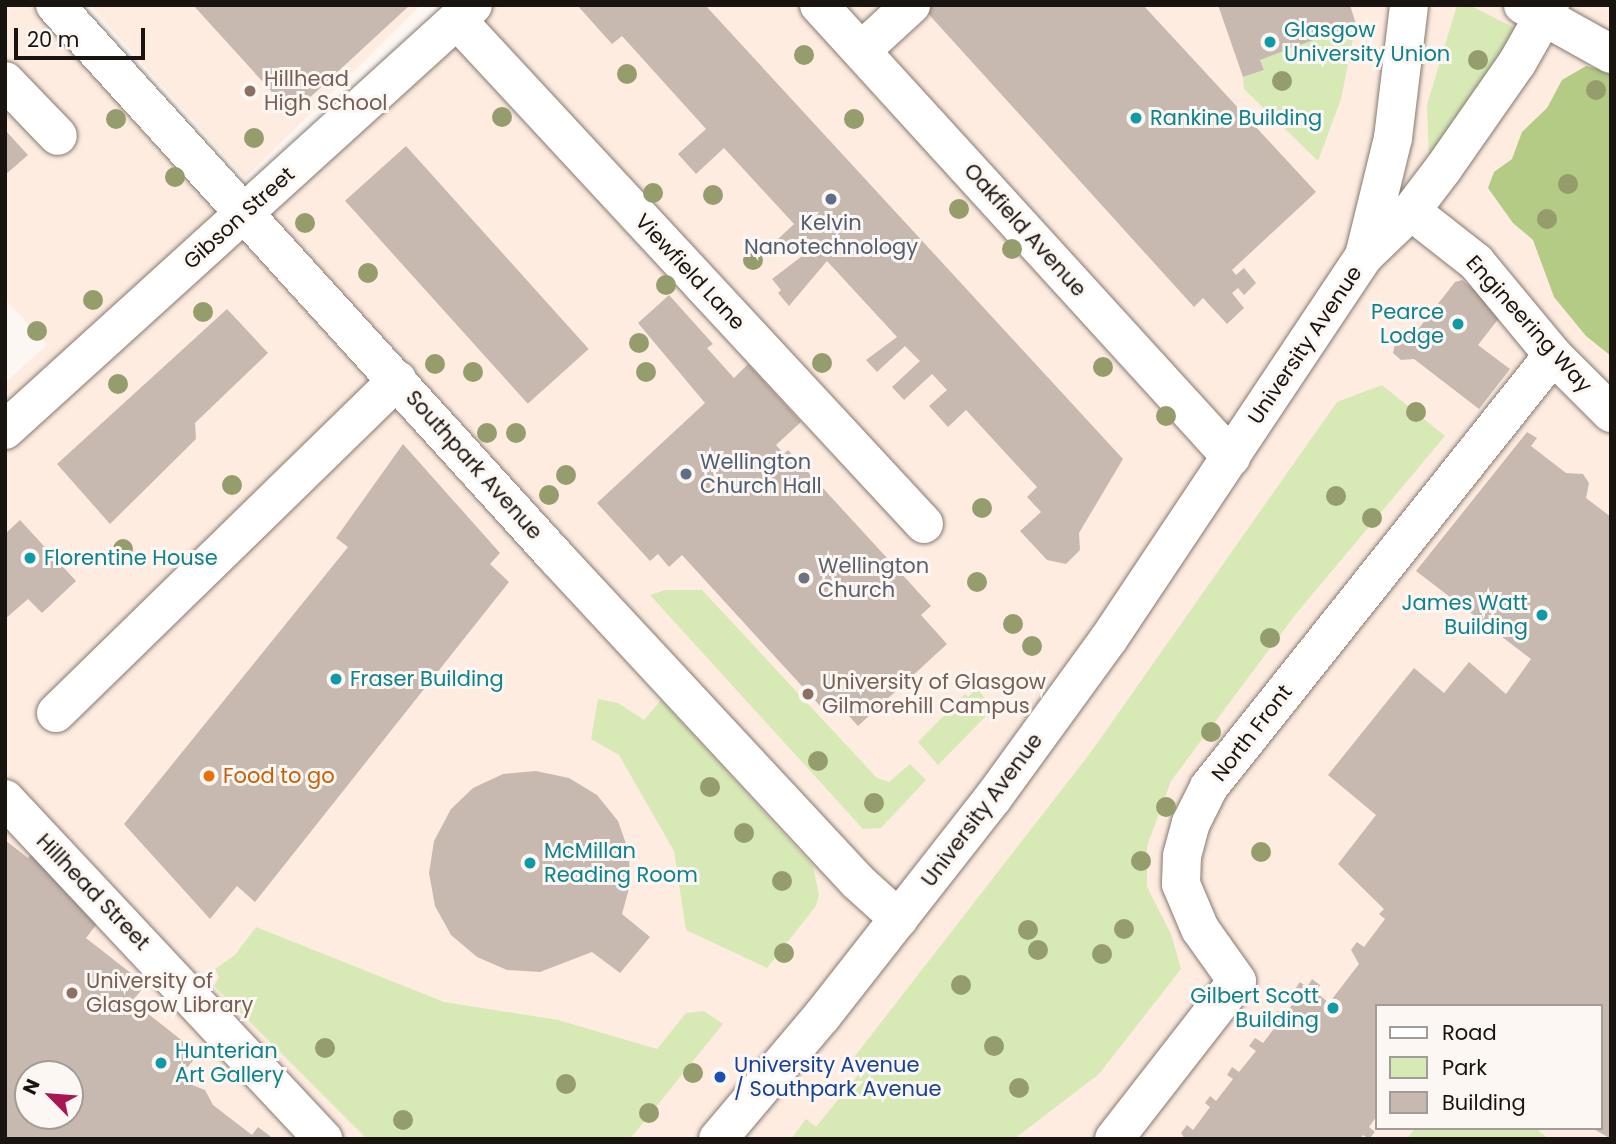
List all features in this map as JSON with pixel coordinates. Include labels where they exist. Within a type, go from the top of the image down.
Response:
[{"type":"street","name":"Southpark Avenue","points":[[55,5],[848,872],[899,919]]},
{"type":"street","name":"Oakfield Avenue","points":[[819,5],[1231,457]]},
{"type":"street","points":[[862,50],[911,5]]},
{"type":"street","points":[[1580,5],[1611,39]]},
{"type":"street","points":[[1539,9],[1611,54]]},
{"type":"street","name":"University Avenue","points":[[718,1139],[899,919],[1101,650],[1364,256],[1411,211],[1517,63],[1539,9]]},
{"type":"street","name":"University Avenue","points":[[1364,256],[1393,138],[1406,10]]},
{"type":"street","name":"Gibson Street","points":[[5,430],[465,12]]},
{"type":"street","name":"Viewfield Lane","points":[[465,12],[924,524]]},
{"type":"street","points":[[5,80],[58,136]]},
{"type":"street","name":"Engineering Way","points":[[1411,211],[1476,261],[1553,355],[1611,413]]},
{"type":"street","name":"North Front","points":[[1114,1139],[1237,981],[1200,929],[1181,884],[1182,856],[1191,823],[1209,787],[1553,355]]},
{"type":"street","points":[[55,713],[397,380]]},
{"type":"street","name":"Hillhead Street","points":[[12,806],[323,1139]]},
{"type":"shaded area","name":"University of Glasgow Gilmorehill Campus","points":[[5,5],[55,5],[245,213],[473,5],[1611,5],[1611,1139],[5,1139],[5,383],[47,345],[5,299]]},
{"type":"shaded area","name":"Hillhead High School","points":[[90,5],[421,5],[245,178]]},
{"type":"green space","points":[[1457,5],[1469,5],[1523,32],[1429,156],[1427,105]]},
{"type":"green space","points":[[1356,24],[1341,99],[1318,161],[1244,89],[1243,77],[1264,70],[1260,60]]},
{"type":"green space","points":[[1586,66],[1611,72],[1611,356],[1586,336],[1554,297],[1533,240],[1513,223],[1488,188],[1494,172],[1512,159],[1522,132],[1547,108],[1562,80]]},
{"type":"green space","points":[[1382,385],[1445,436],[1295,615],[1171,781],[1147,846],[1147,887],[1171,934],[1181,969],[1099,1074],[1014,1139],[791,1139],[806,1119],[816,1127],[859,1074],[848,1065],[1091,752],[1337,402]]},
{"type":"green space","points":[[665,590],[702,590],[877,778],[889,782],[910,764],[926,780],[881,828],[863,829],[650,595]]},
{"type":"green space","points":[[977,688],[993,709],[938,765],[918,742],[965,694],[968,697]]},
{"type":"green space","points":[[598,699],[618,703],[644,720],[661,700],[813,866],[819,895],[816,906],[767,968],[686,930],[674,851],[619,755],[591,739]]},
{"type":"green space","points":[[256,927],[444,1002],[558,1020],[657,1049],[686,1013],[704,1011],[723,1024],[630,1139],[367,1139],[214,986],[219,977],[215,969],[235,955]]},
{"type":"green space","points":[[1414,1130],[1538,1130],[1549,1139],[1407,1139]]},
{"type":"building","points":[[193,5],[410,5],[292,114]]},
{"type":"building","points":[[577,5],[705,5],[1123,459],[1079,533],[1080,550],[1066,564],[1047,560],[1020,531],[1041,512],[1027,497],[1037,487],[966,410],[948,427],[929,406],[947,390],[932,374],[904,400],[892,387],[920,361],[905,346],[877,372],[866,360],[897,337],[827,261],[789,306],[778,293],[781,290],[772,279],[814,247],[810,241],[793,257],[777,240],[794,224],[724,148],[696,174],[678,154],[706,129],[622,36],[612,44]]},
{"type":"building","name":"Rankine Building","points":[[926,5],[1143,5],[1316,192],[1232,270],[1236,275],[1244,268],[1256,283],[1244,295],[1238,288],[1232,293],[1244,308],[1227,324],[1203,298],[1194,307],[923,8]]},
{"type":"building","name":"Glasgow University Union","points":[[1218,5],[1350,5],[1356,24],[1260,60],[1264,70],[1243,77]]},
{"type":"building","points":[[5,130],[28,155],[5,175]]},
{"type":"building","points":[[406,146],[589,349],[528,404],[345,201]]},
{"type":"building","name":"Pearce Lodge","points":[[1462,280],[1503,313],[1478,345],[1510,369],[1479,409],[1414,359],[1401,360],[1393,353],[1396,340],[1406,334],[1412,337],[1455,282]]},
{"type":"building","points":[[669,295],[713,344],[707,348],[734,378],[748,364],[801,422],[776,445],[784,454],[788,450],[931,606],[921,615],[947,644],[858,726],[832,697],[821,707],[682,555],[669,567],[658,554],[650,561],[597,503],[705,403],[638,323]]},
{"type":"building","points":[[227,309],[268,353],[195,423],[196,439],[110,524],[57,464]]},
{"type":"building","points":[[1527,432],[1537,438],[1531,446],[1566,473],[1583,474],[1589,483],[1586,498],[1611,517],[1611,1139],[1595,1130],[1602,1130],[1602,1004],[1374,1004],[1374,1120],[1369,1127],[1375,1132],[1369,1139],[1363,1135],[1360,1139],[1185,1139],[1181,1133],[1187,1125],[1193,1130],[1210,1107],[1205,1103],[1210,1096],[1216,1101],[1233,1079],[1227,1075],[1232,1067],[1239,1072],[1256,1051],[1249,1046],[1255,1038],[1263,1043],[1279,1022],[1272,1017],[1278,1011],[1284,1015],[1301,994],[1295,989],[1300,982],[1307,987],[1312,979],[1320,985],[1316,992],[1329,1003],[1359,964],[1351,950],[1357,942],[1364,947],[1385,919],[1379,914],[1384,909],[1338,864],[1376,815],[1328,775],[1414,668],[1444,693],[1469,662],[1506,694],[1531,659],[1416,571]]},
{"type":"building","name":"Fraser Building","points":[[403,444],[500,553],[490,564],[509,582],[255,902],[237,886],[210,919],[124,824],[348,547],[336,538]]},
{"type":"building","name":"Florentine House","points":[[20,520],[76,581],[42,613],[28,599],[5,619],[5,534]]},
{"type":"building","name":"McMillan Reading Room","points":[[536,771],[569,778],[597,795],[618,821],[629,852],[630,885],[622,914],[650,937],[620,973],[592,952],[540,972],[507,970],[477,957],[451,935],[435,906],[429,873],[434,841],[451,809],[473,788],[503,774]]},
{"type":"building","name":"University of Glasgow Library","points":[[46,834],[109,908],[86,938],[146,985],[132,1001],[199,1054],[177,1079],[205,1090],[213,1105],[252,1135],[258,1127],[274,1139],[5,1139],[5,840],[28,858]]},
{"type":"place","name":"Glasgow University Union","points":[[1270,42]]},
{"type":"place","name":"Hillhead High School","points":[[250,91]]},
{"type":"place","name":"Rankine Building","points":[[1136,118]]},
{"type":"place","name":"Kelvin Nanotechnology","points":[[831,199]]},
{"type":"place","name":"Pearce Lodge","points":[[1458,324]]},
{"type":"place","name":"Wellington Church Hall","points":[[686,474]]},
{"type":"place","name":"Florentine House","points":[[30,558]]},
{"type":"place","name":"Wellington Church","points":[[804,578]]},
{"type":"place","name":"James Watt Building","points":[[1542,615]]},
{"type":"place","name":"Fraser Building","points":[[336,679]]},
{"type":"place","name":"University of Glasgow Gilmorehill Campus","points":[[808,694]]},
{"type":"place","name":"Food to go","points":[[209,776]]},
{"type":"place","name":"McMillan Reading Room","points":[[530,863]]},
{"type":"place","name":"University of Glasgow Library","points":[[72,993]]},
{"type":"place","name":"Gilbert Scott Building","points":[[1333,1008]]},
{"type":"place","name":"Hunterian Art Gallery","points":[[161,1063]]},
{"type":"place","name":"University Avenue / Southpark Avenue","points":[[720,1077]]}]
